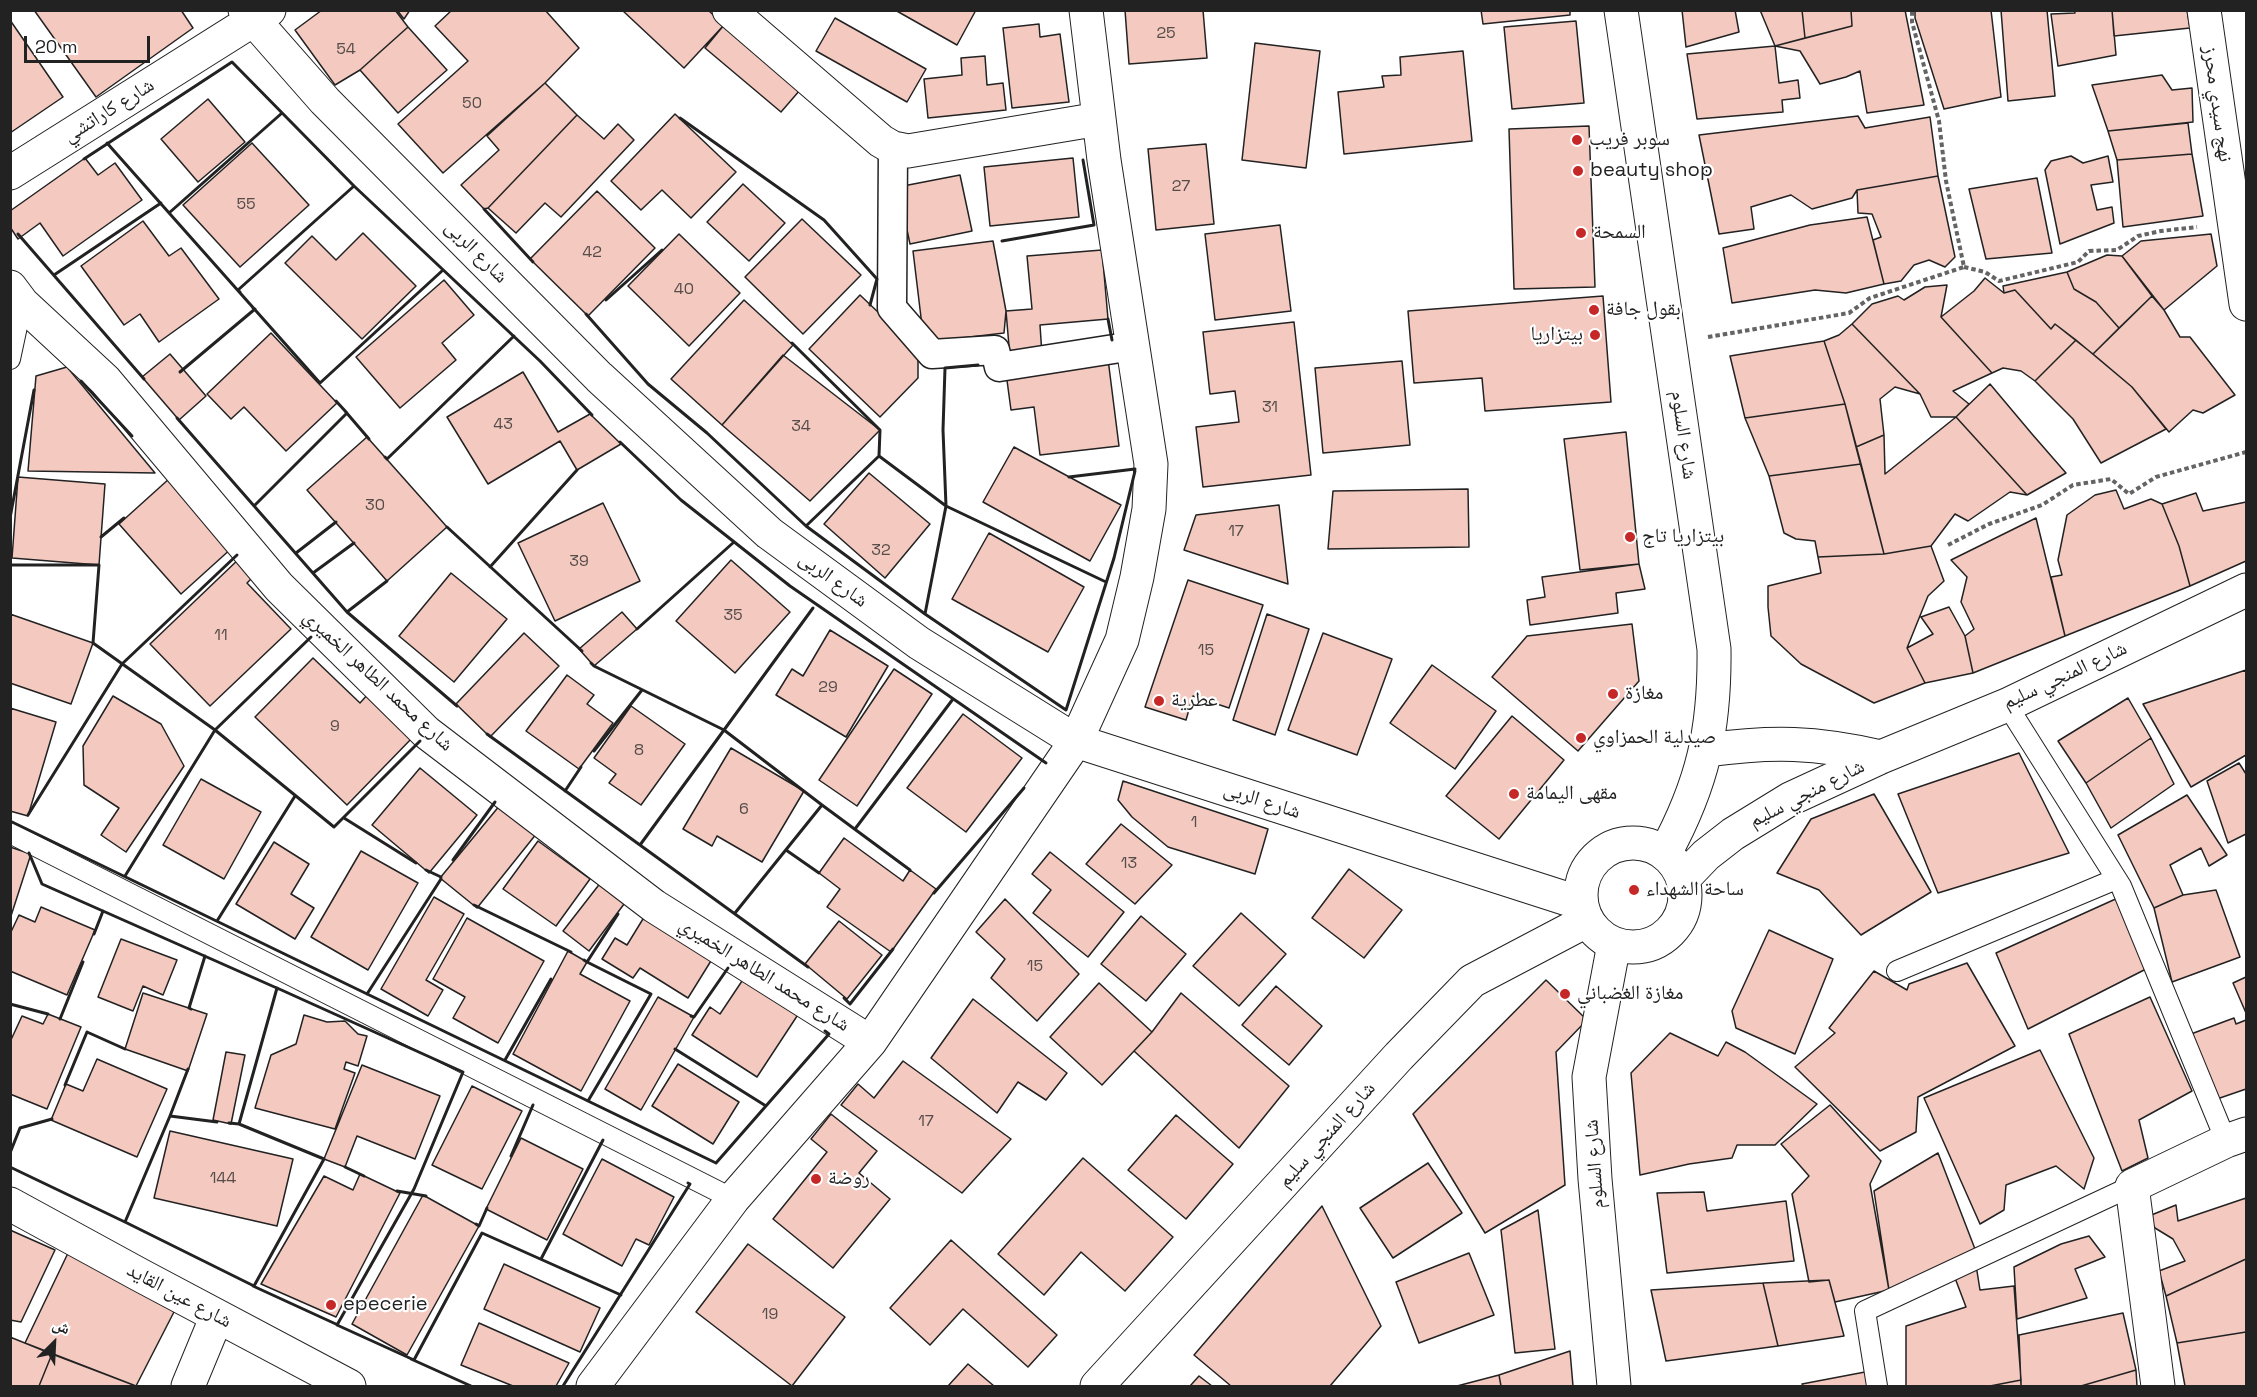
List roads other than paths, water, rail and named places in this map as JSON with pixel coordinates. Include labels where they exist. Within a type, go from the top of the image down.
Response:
[{"type":"street","points":[[729,10],[881,141],[893,148],[908,151],[1099,119]]},
{"type":"street","points":[[593,1386],[733,1199],[870,1042],[1076,741],[1122,640],[1137,577],[1149,509],[1151,464],[1099,119],[1086,10]]},
{"type":"street","name":"شارع السلوم","points":[[1621,10],[1714,649],[1712,716],[1707,750],[1682,820],[1674,866]]},
{"type":"street","name":"نهج سيدي محرز","points":[[2204,10],[2247,303]]},
{"type":"street","name":"شارع كاراتشي","points":[[10,173],[256,14]]},
{"type":"street","name":"شارع الربى","points":[[256,14],[325,101],[599,377],[769,533],[919,643],[1076,741],[1583,912]]},
{"type":"street","points":[[893,148],[892,308],[932,354],[995,350],[999,367],[1133,346]]},
{"type":"street","name":"شارع محمد الطاهر الخميري","points":[[16,295],[105,380],[279,586],[426,732],[654,906],[870,1042]]},
{"type":"street","name":"شارع المنجي سليم","points":[[1881,757],[2007,705],[2247,590]]},
{"type":"street","name":"شارع منجي سليم","points":[[1707,750],[1750,744],[1794,743],[1838,747],[1881,757]]},
{"type":"street","name":"شارع منجي سليم","points":[[1674,866],[1706,855],[1761,815],[1790,799],[1881,757]]},
{"type":"street","points":[[1631,842],[1649,845],[1674,866],[1685,895],[1683,912],[1675,926],[1662,938],[1647,945],[1630,947],[1614,944],[1598,934],[1583,912],[1581,885],[1587,869],[1598,855],[1613,846],[1631,842]]},
{"type":"street","name":"شارع المنجي سليم","points":[[1097,1386],[1400,1056],[1472,981],[1583,912]]},
{"type":"street","name":"شارع السلوم","points":[[1614,944],[1589,1077],[1595,1179],[1614,1386]]},
{"type":"street","points":[[2158,1386],[2132,1186],[2236,1138]]},
{"type":"street","name":"شارع عين القايد","points":[[10,1204],[349,1386]]},
{"type":"street","points":[[188,1386],[217,1316]]},
{"type":"lane","points":[[10,359],[16,295]]},
{"type":"lane","points":[[2007,705],[2116,879],[2236,1138]]},
{"type":"lane","points":[[10,834],[733,1199]]},
{"type":"lane","points":[[1897,971],[2116,879]]},
{"type":"lane","points":[[1877,1386],[1865,1311],[2132,1186]]},
{"type":"place","name":"سوبر فريب","points":[[1577,140]]},
{"type":"place","name":"beauty shop","points":[[1578,171]]},
{"type":"place","name":"السمحة","points":[[1581,233]]},
{"type":"place","name":"بقول جافة","points":[[1594,310]]},
{"type":"place","name":"بيتزاريا","points":[[1595,335]]},
{"type":"place","name":"بيتزاريا تاج","points":[[1630,537]]},
{"type":"place","name":"مغازة","points":[[1613,694]]},
{"type":"place","name":"عطرية","points":[[1159,701]]},
{"type":"place","name":"صيدلية الحمزاوي","points":[[1581,738]]},
{"type":"place","name":"مقهى اليمامة","points":[[1514,794]]},
{"type":"place","name":"ساحة الشهداء","points":[[1634,890]]},
{"type":"place","name":"مغازة الغضباني","points":[[1565,994]]},
{"type":"place","name":"روضة","points":[[816,1179]]},
{"type":"place","name":"epecerie","points":[[331,1305]]}]
